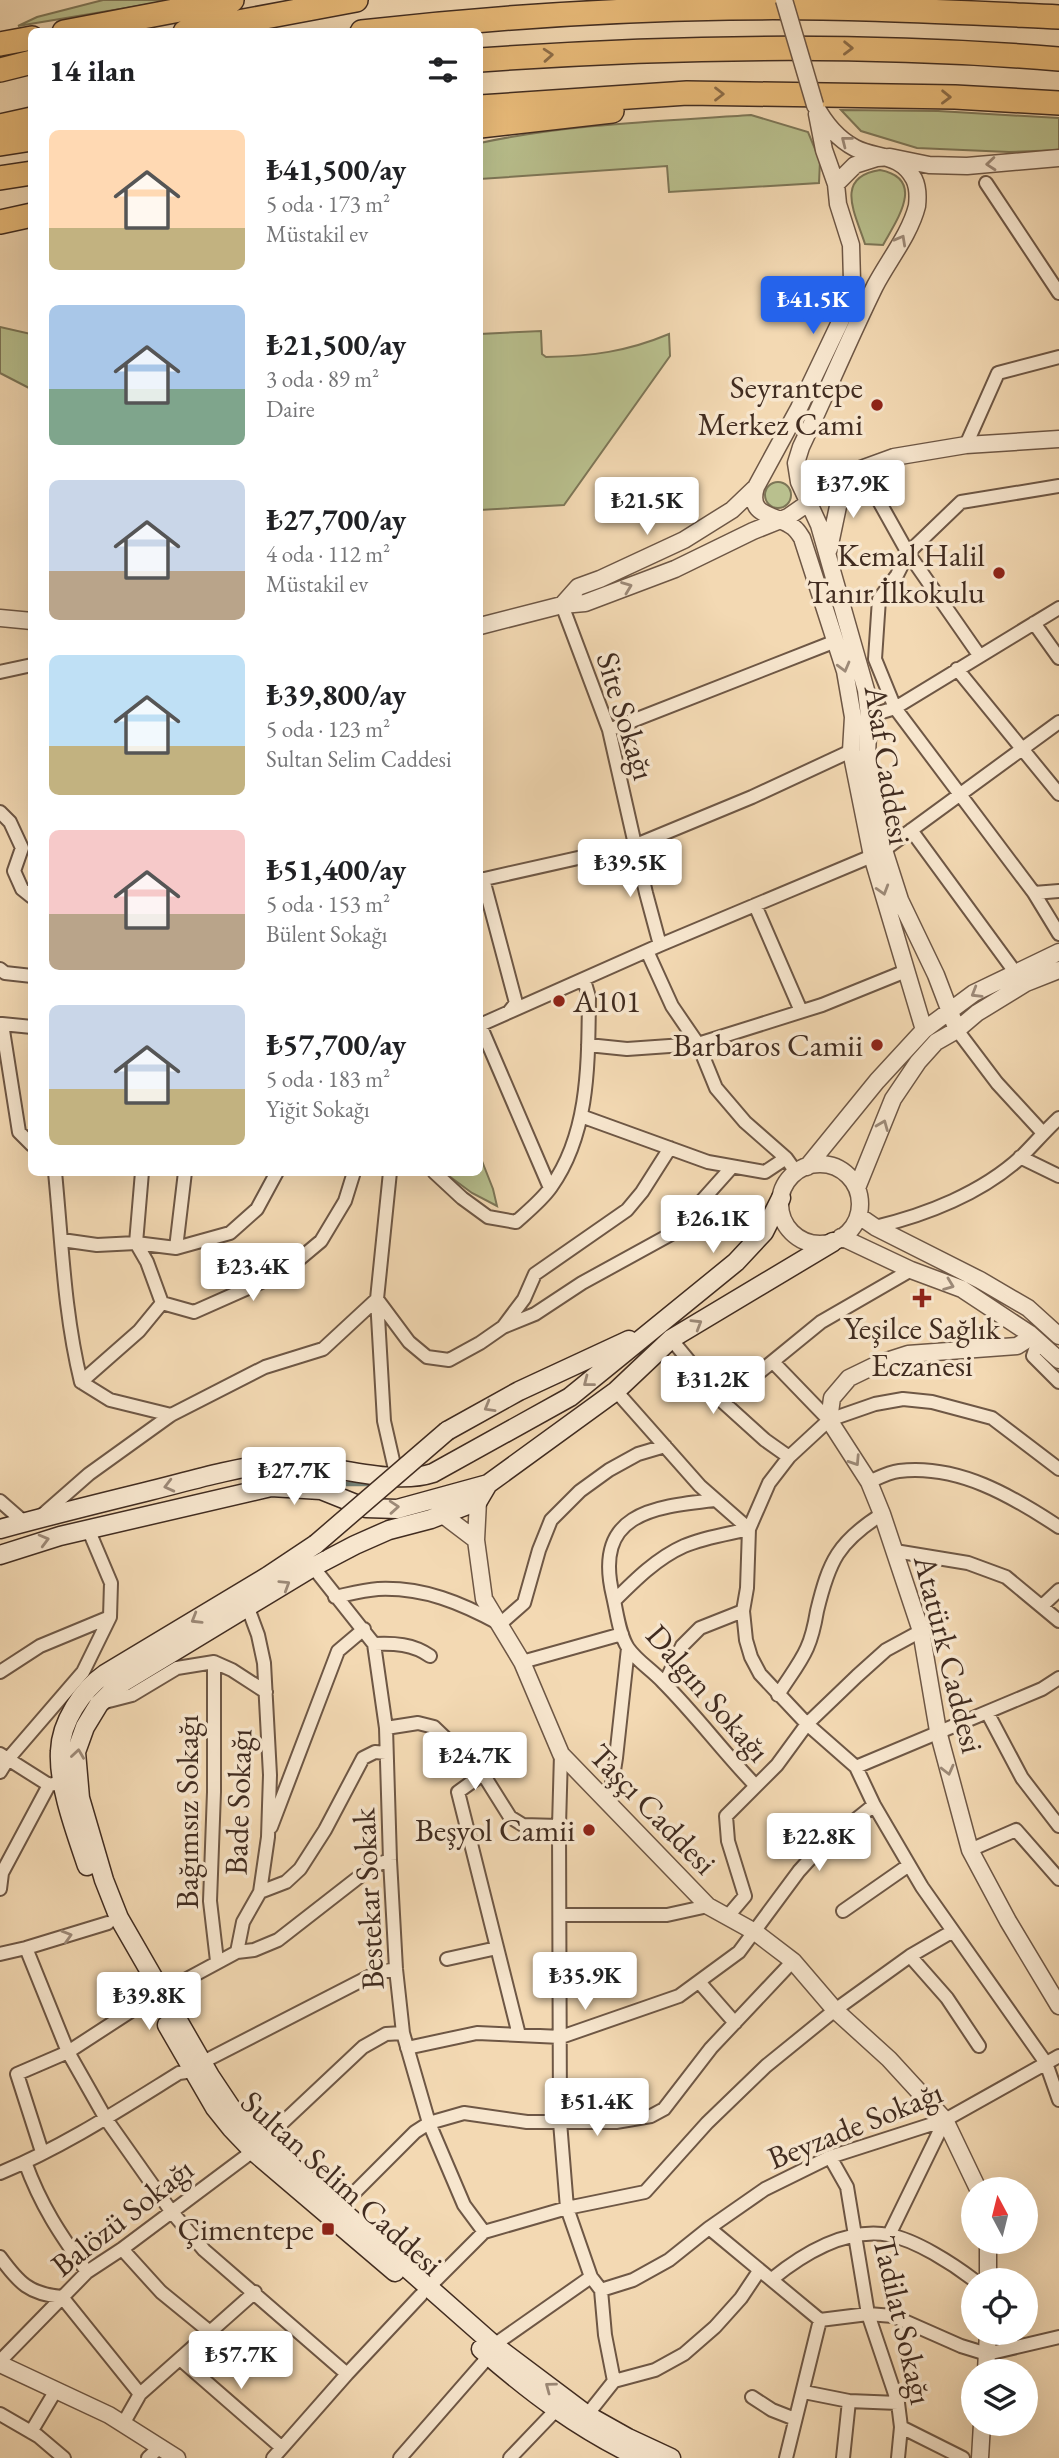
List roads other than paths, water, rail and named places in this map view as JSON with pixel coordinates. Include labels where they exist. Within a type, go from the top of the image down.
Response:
[{"type":"highway","points":[[85,28],[232,0]]},
{"type":"highway","points":[[206,28],[356,0]]},
{"type":"highway","points":[[406,28],[516,18],[730,8],[904,10],[1059,17]]},
{"type":"highway","points":[[0,44],[28,39]]},
{"type":"highway","points":[[483,60],[618,51],[783,47],[983,52],[1059,59]]},
{"type":"highway","points":[[0,70],[28,63]]},
{"type":"highway","points":[[0,84],[28,79]]},
{"type":"highway","points":[[483,126],[605,113],[687,93]]},
{"type":"highway","points":[[483,107],[687,93],[942,97],[1059,103]]},
{"type":"highway","points":[[0,126],[28,120]]},
{"type":"highway","points":[[0,144],[28,140]]},
{"type":"highway","points":[[0,178],[28,174]]},
{"type":"highway","points":[[0,222],[28,216]]},
{"type":"main road","points":[[0,1555],[22,1546],[271,1487],[321,1490],[366,1508],[397,1509],[488,1484],[616,1391],[666,1332],[764,1232],[781,1198]]},
{"type":"main road","points":[[0,1529],[205,1477],[271,1464],[326,1466],[397,1478],[418,1478],[433,1473],[570,1397],[666,1332],[837,1240]]},
{"type":"main road","name":"Sultan Selim Caddesi","points":[[640,2458],[555,2411],[425,2291],[258,2146],[198,2066],[114,1921],[56,1784],[63,1734],[72,1713],[92,1683],[316,1544],[447,1431],[519,1391],[666,1332]]},
{"type":"main road","points":[[205,1477],[208,1500]]},
{"type":"main road","points":[[478,1501],[488,1484]]},
{"type":"main road","name":"Sultan Selim Caddesi","points":[[114,1921],[80,1798],[77,1777],[76,1752],[85,1727],[99,1704],[117,1686],[313,1567],[389,1530],[443,1515],[478,1501]]},
{"type":"main road","points":[[70,1511],[89,1531]]},
{"type":"main road","name":"Sultan Selim Caddesi","points":[[492,2351],[587,2414],[623,2449],[671,2458]]},
{"type":"street","points":[[562,605],[578,587],[704,529],[732,510],[756,487],[799,408],[849,299],[853,263],[851,245],[838,204],[815,105],[784,0]]},
{"type":"street","points":[[815,105],[823,119],[856,149],[890,157],[929,165],[967,166],[1059,159]]},
{"type":"street","points":[[835,184],[855,164],[890,157]]},
{"type":"street","name":"Asaf Caddesi","points":[[890,157],[914,178],[918,193],[916,208],[875,285],[801,447],[796,467],[799,482],[828,555],[866,690],[869,716],[867,754],[878,853],[936,975],[957,1030]]},
{"type":"street","points":[[986,183],[1059,292]]},
{"type":"street","points":[[966,446],[998,373],[1059,357]]},
{"type":"street","points":[[483,625],[562,605],[585,603],[675,569],[752,531],[796,513],[844,478],[894,457],[966,446],[1059,439]]},
{"type":"street","points":[[861,469],[908,553],[979,655]]},
{"type":"street","points":[[828,555],[844,478]]},
{"type":"street","points":[[1059,486],[961,502],[908,553],[897,575],[879,599],[875,659],[895,708],[1034,893],[1059,934]]},
{"type":"street","name":"Asaf Caddesi","points":[[756,487],[754,500],[762,514],[794,527],[802,538],[836,641],[850,693],[851,751],[906,971],[924,1030]]},
{"type":"street","name":"Site Sokağı","points":[[562,605],[608,730],[660,945]]},
{"type":"street","points":[[869,716],[895,708],[1059,608]]},
{"type":"street","points":[[0,618],[28,624]]},
{"type":"street","points":[[1034,623],[1059,658]]},
{"type":"street","points":[[608,730],[836,641]]},
{"type":"street","points":[[0,672],[28,666]]},
{"type":"street","points":[[957,669],[1059,794]]},
{"type":"street","points":[[483,1024],[878,853],[1059,722]]},
{"type":"street","points":[[483,879],[635,845],[752,797],[851,751]]},
{"type":"street","points":[[0,812],[27,846],[14,871],[22,889],[28,894]]},
{"type":"street","points":[[911,830],[1015,972]]},
{"type":"street","points":[[483,886],[516,1003],[508,1012]]},
{"type":"street","points":[[1034,893],[1059,891]]},
{"type":"street","points":[[755,905],[801,1012]]},
{"type":"street","points":[[647,951],[672,1006],[698,1044],[716,1088],[745,1122],[802,1169]]},
{"type":"street","points":[[1059,952],[974,993],[924,1030],[802,1169],[789,1179],[781,1198],[782,1217],[795,1236],[810,1243],[837,1240],[962,1289],[1034,1338],[1059,1360]]},
{"type":"street","points":[[0,969],[5,973],[28,976]]},
{"type":"street","points":[[588,1045],[627,1049],[698,1044],[822,1005],[906,971]]},
{"type":"street","points":[[857,1188],[893,1099],[918,1062],[936,1042],[1026,983],[1059,971]]},
{"type":"street","points":[[438,1176],[488,1217],[516,1222],[550,1188],[568,1155],[584,1104],[589,997],[584,980]]},
{"type":"street","points":[[28,1027],[1,1024],[19,1132],[28,1141]]},
{"type":"street","points":[[957,1030],[997,1083],[1043,1133]]},
{"type":"street","points":[[483,1032],[550,1188]]},
{"type":"street","points":[[581,1116],[708,1163],[765,1172],[786,1158]]},
{"type":"street","points":[[875,1227],[910,1219],[986,1184],[1020,1157],[1059,1118]]},
{"type":"street","points":[[503,1328],[524,1299],[536,1274],[626,1210],[642,1192],[670,1148]]},
{"type":"street","points":[[1020,1157],[1059,1176]]},
{"type":"street","points":[[802,1169],[816,1164],[838,1168],[849,1176],[857,1188],[860,1198],[859,1216],[837,1240]]},
{"type":"street","points":[[377,1299],[409,1342],[427,1357],[449,1360],[503,1328],[535,1314],[582,1283],[673,1233],[732,1167]]},
{"type":"street","points":[[55,1176],[62,1240],[61,1263],[73,1350],[81,1382],[110,1400],[171,1415]]},
{"type":"street","points":[[142,1176],[136,1243],[148,1262],[162,1303]]},
{"type":"street","points":[[176,1248],[185,1176]]},
{"type":"street","points":[[62,1240],[97,1245],[136,1243],[176,1248],[230,1233],[257,1209],[275,1176]]},
{"type":"street","points":[[162,1303],[194,1312],[284,1272],[321,1241],[345,1201],[353,1176]]},
{"type":"street","points":[[390,1176],[377,1299],[384,1421],[397,1478]]},
{"type":"street","points":[[859,1216],[1028,1308],[1059,1336]]},
{"type":"street","points":[[723,1402],[821,1322],[911,1270]]},
{"type":"street","points":[[0,1501],[30,1521],[89,1474],[171,1415],[265,1367],[323,1349],[377,1299]]},
{"type":"street","points":[[81,1382],[139,1331],[162,1303]]},
{"type":"street","points":[[666,1332],[723,1402],[765,1440],[789,1457]]},
{"type":"street","points":[[1034,1338],[1032,1356],[1059,1382]]},
{"type":"street","points":[[829,1420],[832,1398],[849,1378],[880,1363],[908,1354],[1017,1346],[1034,1338]]},
{"type":"street","points":[[773,1362],[829,1420]]},
{"type":"street","points":[[616,1391],[700,1486],[749,1530]]},
{"type":"street","points":[[1059,1469],[992,1418],[932,1402],[903,1399],[875,1404],[829,1420],[789,1457],[769,1483],[749,1530],[747,1588],[743,1611],[746,1640],[760,1674],[807,1724],[856,1768],[909,1865],[1046,2063],[1059,2100]]},
{"type":"street","name":"Atatürk Caddesi","points":[[829,1420],[869,1482],[922,1631],[938,1731],[970,1850],[1008,1921],[1059,2006]]},
{"type":"street","points":[[334,1597],[379,1589],[425,1592],[458,1602],[500,1624],[524,1602],[551,1520],[580,1491],[609,1470],[638,1454],[665,1446]]},
{"type":"street","points":[[869,1482],[897,1471],[930,1470],[957,1474],[995,1490],[1059,1527]]},
{"type":"street","name":"Dalgın Sokağı","points":[[715,1500],[653,1509],[630,1519],[615,1538],[608,1559],[610,1581],[622,1634],[628,1648],[665,1683],[756,1786]]},
{"type":"street","name":"Taşçı Caddesi","points":[[478,1501],[476,1540],[484,1599],[522,1662],[561,1754],[708,1906],[755,1932],[793,1961],[835,2010],[889,2059],[945,2120],[972,2177]]},
{"type":"street","points":[[778,1695],[807,1648],[823,1588],[841,1546],[882,1514]]},
{"type":"street","points":[[443,1515],[476,1540]]},
{"type":"street","points":[[614,1601],[652,1566],[684,1546],[749,1530]]},
{"type":"street","points":[[0,1772],[4,1756],[83,1672],[110,1617],[111,1583],[89,1531]]},
{"type":"street","points":[[895,1551],[968,1563],[1006,1577],[1059,1621]]},
{"type":"street","name":"Bestekar Sokak","points":[[313,1567],[334,1597],[365,1629],[374,1644],[386,1728],[396,1969],[403,2033],[429,2123],[464,2205],[484,2232]]},
{"type":"street","points":[[1042,1606],[1059,1590]]},
{"type":"street","name":"Bade Sokağı","points":[[237,1952],[243,1922],[261,1892],[268,1837],[270,1775],[262,1648],[248,1608]]},
{"type":"street","points":[[665,1683],[682,1646],[700,1628],[743,1611]]},
{"type":"street","points":[[0,1672],[40,1647],[110,1617]]},
{"type":"street","points":[[268,1837],[338,1651],[365,1629]]},
{"type":"street","points":[[728,1916],[745,1896],[728,1841],[726,1816],[777,1765],[807,1724],[886,1650],[922,1631]]},
{"type":"street","points":[[522,1662],[622,1634]]},
{"type":"street","points":[[374,1644],[393,1643],[420,1649],[429,1656]]},
{"type":"street","points":[[609,1802],[628,1648]]},
{"type":"street","points":[[99,1704],[132,1695],[177,1668],[214,1662],[266,1692]]},
{"type":"street","name":"Bağımsız Sokağı","points":[[214,1662],[214,1792],[210,1901],[217,1961]]},
{"type":"street","points":[[856,1768],[1042,1689],[1059,1678]]},
{"type":"street","points":[[987,1712],[1023,1778],[1059,1826]]},
{"type":"street","points":[[386,1728],[418,1723],[434,1727],[483,1774],[510,1817],[523,1825],[559,1826]]},
{"type":"street","points":[[261,1892],[286,1882],[300,1869],[325,1830],[363,1758],[375,1752],[386,1752]]},
{"type":"street","points":[[561,1754],[560,2122],[567,2208],[591,2277],[601,2290],[604,2334],[614,2381]]},
{"type":"street","points":[[0,1889],[2,1872],[56,1784],[4,1756]]},
{"type":"street","points":[[483,1774],[458,1792],[519,2035]]},
{"type":"street","points":[[407,2048],[477,2033],[561,2037],[679,1996],[739,1952],[799,1871],[819,1849],[874,1805]]},
{"type":"street","points":[[970,1850],[1016,1830],[1059,1879]]},
{"type":"street","points":[[42,2152],[17,2074],[68,2052],[156,1995],[217,1961],[278,1940],[373,1866],[390,1860]]},
{"type":"street","points":[[843,1911],[909,1865]]},
{"type":"street","points":[[560,1915],[667,1915],[708,1906]]},
{"type":"street","points":[[0,1954],[114,1921]]},
{"type":"street","points":[[180,2359],[277,2453],[347,2374],[484,2232],[567,2208],[645,2192],[707,2123],[766,2066],[835,2010],[910,1956],[953,1930]]},
{"type":"street","points":[[26,1948],[68,2052],[106,2119],[171,2211],[204,2250],[347,2374]]},
{"type":"street","points":[[447,1959],[497,1948]]},
{"type":"street","points":[[910,1956],[947,1998],[979,2046]]},
{"type":"street","points":[[337,2213],[415,2132],[429,2123],[464,2113],[527,2122],[616,2122],[651,2116],[664,2109],[711,2048],[793,1961]]},
{"type":"street","points":[[0,2173],[106,2119],[179,2073],[198,2066],[376,1973],[396,1969]]},
{"type":"street","points":[[700,1983],[735,2023]]},
{"type":"street","name":"Balözü Sokağı","points":[[0,2363],[87,2272],[122,2249],[258,2146],[363,2047],[386,2035],[403,2033]]},
{"type":"street","name":"Beyzade Sokağı","points":[[601,2290],[633,2280],[669,2260],[765,2189],[830,2157],[945,2120],[1059,2056]]},
{"type":"street","points":[[889,2235],[945,2120]]},
{"type":"street","name":"Tadilat Sokağı","points":[[830,2157],[847,2188],[868,2314],[898,2403],[901,2427],[898,2458]]},
{"type":"street","points":[[25,2162],[51,2222],[87,2272]]},
{"type":"street","points":[[709,2228],[820,2320],[868,2314],[893,2316],[961,2346],[987,2354],[1059,2337]]},
{"type":"street","points":[[772,2279],[799,2258],[832,2243],[856,2236],[889,2235],[925,2249],[961,2271]]},
{"type":"street","points":[[122,2249],[161,2292],[210,2332]]},
{"type":"street","points":[[0,2257],[14,2277],[40,2295],[62,2297],[141,2394]]},
{"type":"street","points":[[587,2414],[614,2381],[655,2370],[684,2354],[715,2327],[741,2298],[759,2271]]},
{"type":"street","points":[[400,2458],[492,2351],[591,2277]]},
{"type":"street","points":[[123,2424],[141,2394],[255,2292]]},
{"type":"street","points":[[786,2458],[820,2320]]},
{"type":"street","points":[[987,2345],[987,2359]]},
{"type":"street","points":[[0,2363],[123,2424],[154,2453],[177,2458]]},
{"type":"street","points":[[32,2432],[57,2390]]},
{"type":"street","points":[[804,2392],[849,2401],[898,2403]]},
{"type":"street","points":[[752,2397],[772,2410],[795,2419]]},
{"type":"street","points":[[843,2458],[849,2401]]},
{"type":"street","points":[[510,2458],[555,2411]]},
{"type":"street","points":[[0,2414],[32,2432],[64,2458]]},
{"type":"street","points":[[901,2427],[962,2458]]},
{"type":"street","points":[[980,2458],[981,2436]]},
{"type":"waterway","points":[[326,1484],[377,1484]]},
{"type":"place","name":"Seyrantepe Merkez Cami","points":[[877,405]]},
{"type":"place","name":"Kemal Halil Tanır İlkokulu","points":[[999,573]]},
{"type":"place","name":"A101","points":[[559,1001]]},
{"type":"place","name":"Barbaros Camii","points":[[877,1045]]},
{"type":"place","name":"Yeşilce Sağlık Eczanesi","points":[[922,1298]]},
{"type":"place","name":"Beşyol Camii","points":[[589,1830]]},
{"type":"place","name":"Çimentepe","points":[[328,2229]]}]
